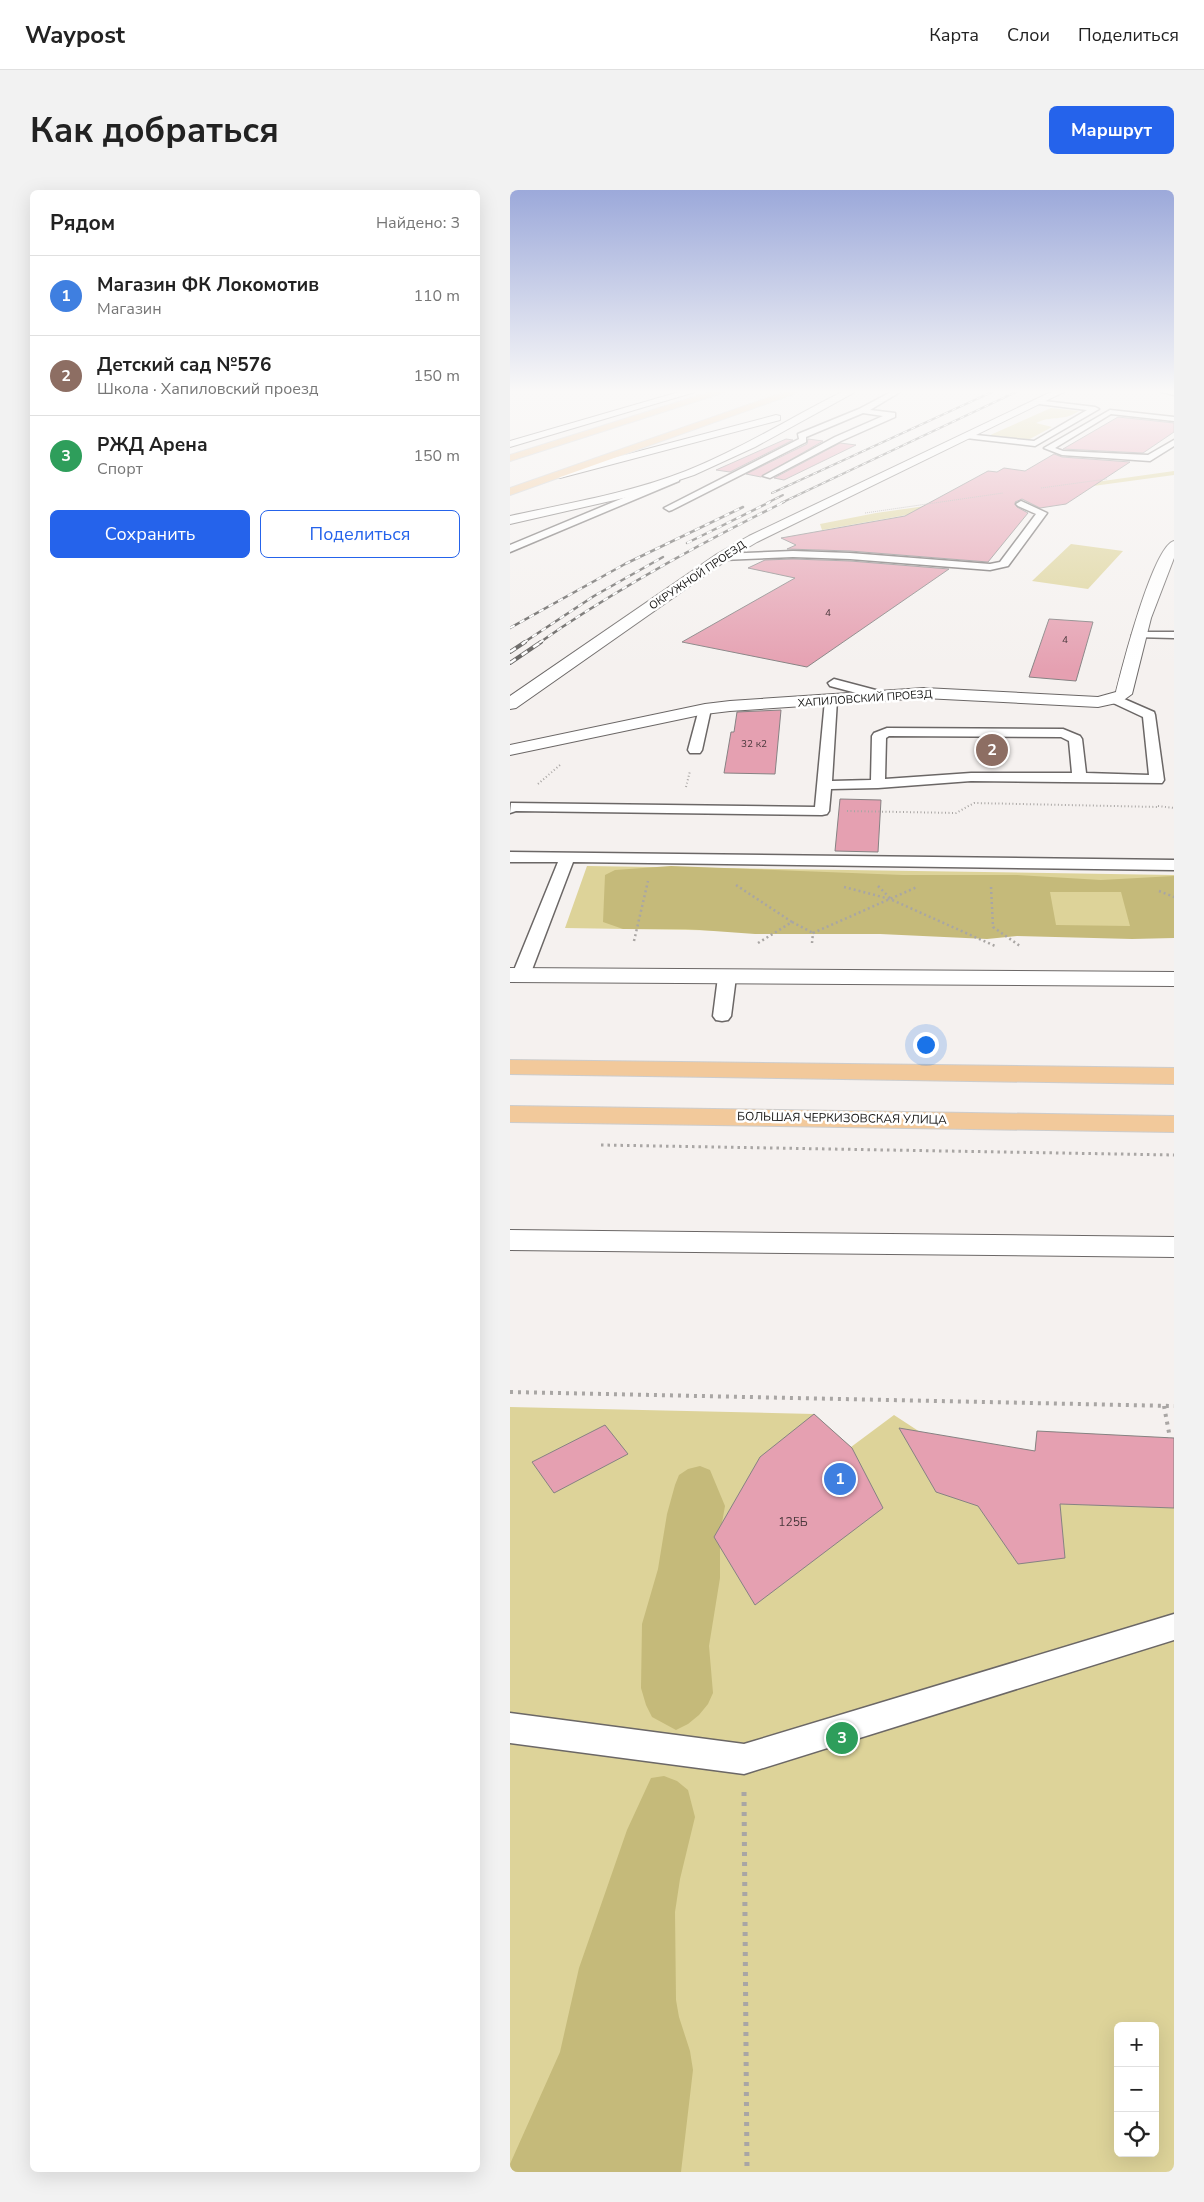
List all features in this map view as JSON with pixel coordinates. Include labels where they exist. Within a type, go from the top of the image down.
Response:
[{"type":"main road","points":[[510,492],[532,484]]},
{"type":"main road","points":[[510,1066],[1174,1076]]},
{"type":"main road","name":"БОЛЬШАЯ ЧЕРКИЗОВСКАЯ УЛИЦА","points":[[510,1114],[1142,1123]]},
{"type":"street","points":[[510,520],[598,500],[652,484]]},
{"type":"street","name":"ОКРУЖНОЙ ПРОЕЗД","points":[[510,704],[722,557],[780,525],[865,484]]},
{"type":"street","points":[[1116,699],[1124,694],[1138,635],[1153,586],[1174,545]]},
{"type":"street","name":"ХАПИЛОВСКИЙ ПРОЕЗД","points":[[510,750],[705,710],[924,693],[1098,702],[1116,699]]},
{"type":"street","points":[[516,975],[1174,979]]},
{"type":"street","points":[[1142,1123],[1174,1125]]},
{"type":"street","points":[[510,1240],[1174,1247]]},
{"type":"lane","points":[[510,549],[663,484]]},
{"type":"lane","points":[[669,508],[715,484]]},
{"type":"lane","points":[[722,557],[793,554],[850,556],[990,567],[1004,564],[1042,513],[1021,504]]},
{"type":"lane","points":[[1138,635],[1174,635]]},
{"type":"lane","points":[[834,683],[883,696]]},
{"type":"lane","points":[[824,786],[971,777],[1080,777],[1157,780],[1149,716],[1116,699]]},
{"type":"lane","points":[[510,810],[511,807],[822,811],[831,700]]},
{"type":"lane","points":[[695,750],[705,710]]},
{"type":"lane","points":[[878,784],[879,736],[888,732],[1063,734],[1075,739],[1080,777]]},
{"type":"lane","points":[[510,857],[1174,866]]},
{"type":"lane","points":[[516,975],[566,858]]},
{"type":"lane","points":[[722,1016],[727,977]]},
{"type":"lane","points":[[510,1728],[744,1759],[1174,1628]]},
{"type":"path","points":[[1038,489],[1069,484]]},
{"type":"path","points":[[865,513],[1009,493]]},
{"type":"path","points":[[680,809],[695,750]]},
{"type":"path","points":[[822,811],[956,813],[974,803],[1158,807]]},
{"type":"path","points":[[634,941],[648,885],[649,859]]},
{"type":"path","points":[[989,863],[993,927],[1020,946]]},
{"type":"path","points":[[734,883],[792,922],[813,933]]},
{"type":"path","points":[[836,884],[890,899],[995,946]]},
{"type":"path","points":[[813,933],[924,884]]},
{"type":"path","points":[[758,943],[792,922]]},
{"type":"path","points":[[812,943],[813,933]]},
{"type":"path","points":[[596,1145],[1174,1156]]},
{"type":"path","points":[[510,1392],[1174,1406]]},
{"type":"path","points":[[1164,1406],[1170,1438]]},
{"type":"path","points":[[744,1759],[747,2172]]},
{"type":"shaded area","points":[[1078,484],[1105,484],[991,500],[822,530],[820,524],[876,513]]},
{"type":"shaded area","points":[[1071,544],[1123,551],[1088,589],[1032,581]]},
{"type":"shaded area","points":[[587,866],[1174,875],[1174,938],[565,928]]},
{"type":"shaded area","points":[[671,866],[903,875],[1017,875],[1101,880],[1174,876],[1174,938],[1132,939],[1017,936],[987,939],[880,934],[755,934],[686,929],[623,929],[603,922],[605,875],[615,870]],"holes":[[[1050,892],[1121,892],[1130,926],[1056,925]]]},
{"type":"shaded area","points":[[510,1407],[814,1414],[851,1447],[894,1415],[920,1432],[1035,1451],[1037,1431],[1174,1438],[1174,2172],[510,2172]]},
{"type":"shaded area","points":[[700,1466],[710,1470],[725,1506],[720,1534],[720,1578],[709,1646],[713,1693],[708,1704],[699,1715],[688,1724],[676,1730],[652,1717],[646,1705],[641,1688],[642,1624],[658,1569],[667,1514],[675,1485],[679,1475],[688,1469]]},
{"type":"shaded area","points":[[664,1776],[677,1781],[688,1790],[695,1817],[680,1879],[675,1912],[676,2000],[679,2017],[690,2051],[693,2070],[681,2172],[510,2172],[510,2164],[560,2052],[579,1968],[627,1830],[651,1778]]},
{"type":"building","points":[[963,484],[1096,484],[1066,504],[1040,508],[1022,499],[1015,502],[1017,507],[1028,513],[988,562],[850,551],[787,549],[796,545],[781,538],[905,516]]},
{"type":"building","points":[[765,560],[850,561],[949,569],[807,667],[682,642],[795,578],[748,568]]},
{"type":"building","points":[[1049,619],[1093,622],[1076,681],[1029,677]]},
{"type":"building","points":[[781,710],[775,774],[724,773],[731,732],[734,732],[737,712]]},
{"type":"building","points":[[840,799],[881,800],[878,852],[835,851]]},
{"type":"building","points":[[814,1414],[852,1448],[883,1508],[755,1605],[714,1537],[760,1457]]},
{"type":"building","points":[[605,1425],[628,1454],[554,1493],[532,1462]]},
{"type":"building","points":[[899,1428],[1035,1451],[1037,1431],[1174,1438],[1174,1508],[1060,1504],[1065,1558],[1018,1564],[978,1506],[936,1492]]},
{"type":"railway","points":[[772,493],[791,484]]},
{"type":"railway","points":[[781,503],[820,484]]},
{"type":"railway","points":[[767,503],[783,495]]},
{"type":"railway","points":[[687,543],[770,502]]},
{"type":"railway","points":[[539,643],[598,604],[658,568],[784,502]]},
{"type":"railway","points":[[510,628],[625,564],[743,507]]},
{"type":"railway","points":[[523,643],[594,596],[663,557]]},
{"type":"railway","points":[[510,652],[525,642]]},
{"type":"railway","points":[[510,663],[541,642]]},
{"type":"place","name":"Детский сад №576","points":[[992,750]]},
{"type":"place","name":"Магазин ФК Локомотив","points":[[840,1479]]},
{"type":"place","name":"РЖД Арена","points":[[842,1738]]}]
